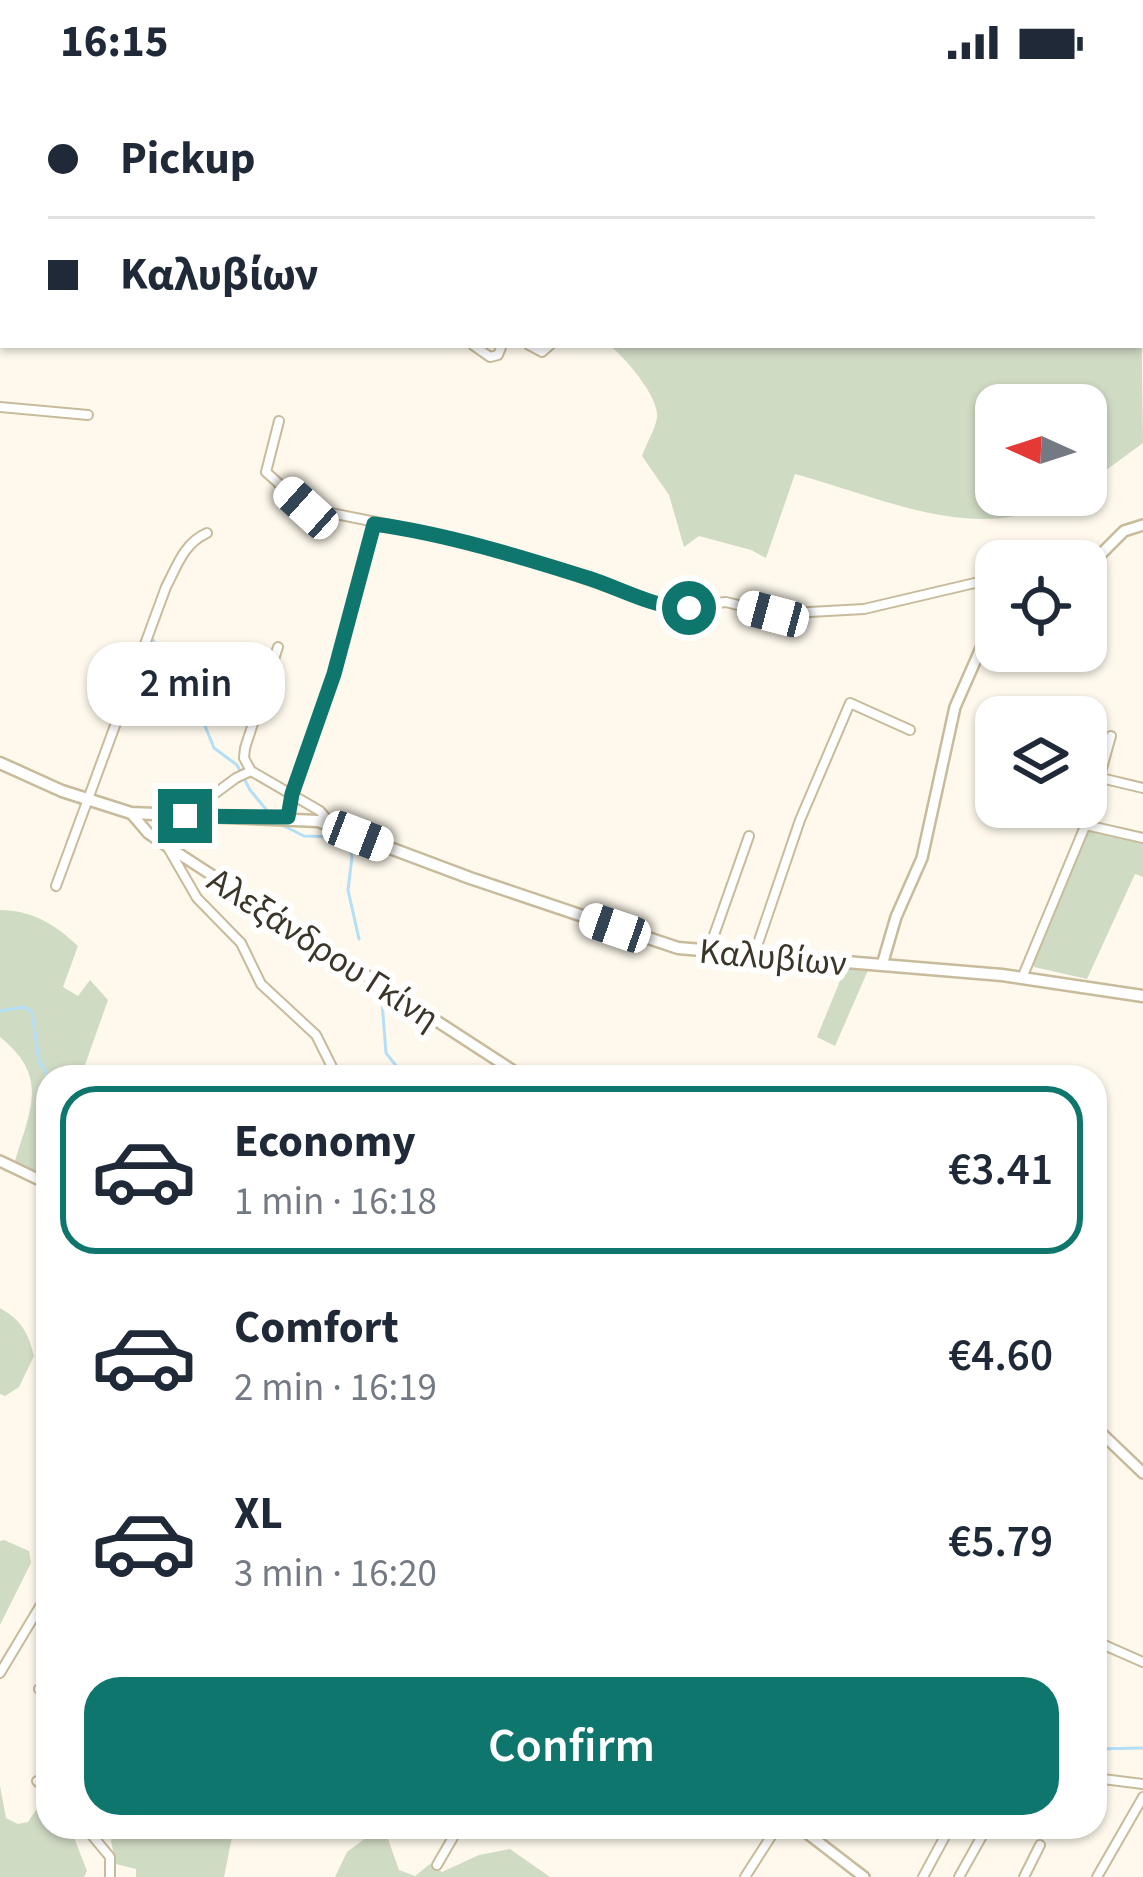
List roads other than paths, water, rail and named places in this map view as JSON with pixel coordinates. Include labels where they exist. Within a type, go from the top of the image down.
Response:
[{"type":"main road","name":"Καλυβίων","points":[[0,763],[131,813],[278,817],[332,825],[660,944],[1022,978],[1143,997]]},
{"type":"street","points":[[477,348],[490,357],[498,356],[501,348]]},
{"type":"street","points":[[0,407],[88,415]]},
{"type":"street","points":[[279,421],[266,472],[306,508],[411,529],[542,564],[669,608],[726,602],[773,614],[864,609],[975,583]]},
{"type":"street","points":[[278,817],[292,794],[334,674],[374,524]]},
{"type":"street","points":[[1107,548],[1124,531],[1143,525]]},
{"type":"street","points":[[56,886],[166,587],[182,556],[195,539],[207,533]]},
{"type":"street","points":[[244,774],[245,748],[278,647]]},
{"type":"street","points":[[882,964],[896,917],[922,859],[956,706],[975,662]]},
{"type":"street","points":[[754,955],[800,820],[850,704],[910,730]]},
{"type":"street","points":[[1107,753],[1111,736]]},
{"type":"street","points":[[244,774],[292,794],[320,811],[332,825]]},
{"type":"street","points":[[185,816],[244,774]]},
{"type":"street","points":[[1107,779],[1143,788]]},
{"type":"street","name":"Αλεξάνδρου Γκίνη","points":[[131,813],[167,846],[505,1065]]},
{"type":"street","points":[[1022,978],[1084,828]]},
{"type":"street","points":[[1098,828],[1143,838]]},
{"type":"street","points":[[709,952],[749,836]]},
{"type":"street","points":[[167,846],[197,898],[242,943],[261,984],[316,1035],[331,1065]]},
{"type":"street","points":[[0,1160],[36,1178]]},
{"type":"street","points":[[1107,1438],[1142,1470]]},
{"type":"street","points":[[0,1673],[36,1613]]},
{"type":"street","points":[[1107,1646],[1143,1662]]},
{"type":"street","points":[[1107,1780],[1143,1784]]},
{"type":"street","points":[[1097,1877],[1143,1797]]},
{"type":"street","points":[[95,1839],[110,1857],[110,1877]]},
{"type":"street","points":[[437,1865],[452,1839]]},
{"type":"street","points":[[745,1877],[769,1839]]},
{"type":"street","points":[[815,1839],[864,1877]]},
{"type":"street","points":[[923,1877],[944,1839]]},
{"type":"street","points":[[959,1877],[980,1839]]},
{"type":"street","points":[[1024,1877],[1040,1845]]},
{"type":"waterway","points":[[153,640],[164,661],[190,689],[214,748],[237,765],[270,814]]},
{"type":"waterway","points":[[282,825],[304,836],[339,837],[349,845],[348,890],[359,939]]},
{"type":"waterway","points":[[382,1002],[386,1053],[396,1065]]},
{"type":"waterway","points":[[0,1011],[24,1007],[32,1012],[42,1065]]},
{"type":"waterway","points":[[1107,1749],[1143,1748]]}]
